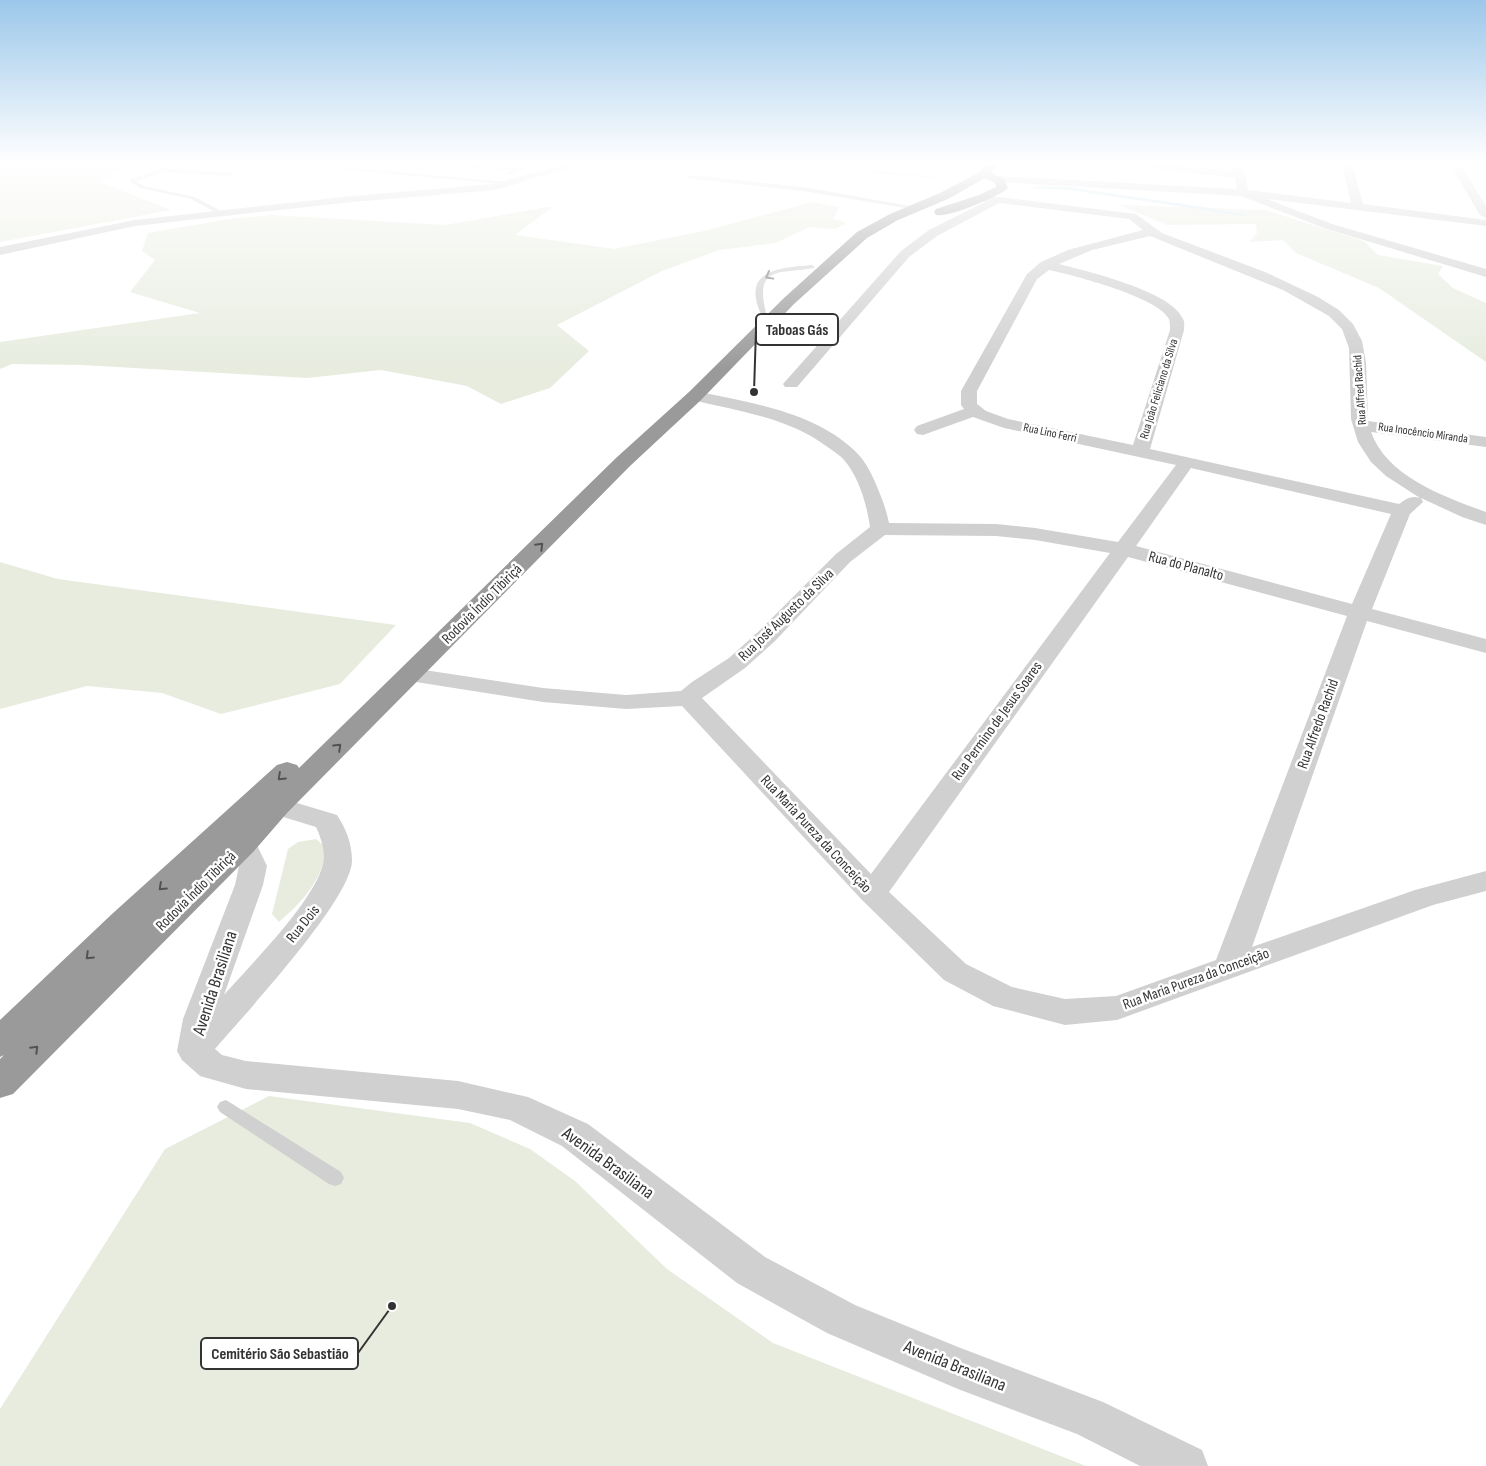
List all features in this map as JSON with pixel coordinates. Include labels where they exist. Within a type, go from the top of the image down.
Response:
[{"type":"highway","name":"Rodovia Índio Tibiriçá","points":[[0,1042],[124,922],[294,765],[444,619],[533,526],[812,267],[855,232]]},
{"type":"highway","name":"Rodovia Índio Tibiriçá","points":[[0,1083],[243,844],[278,806],[623,462],[695,396],[789,301],[855,241],[867,232]]},
{"type":"highway","points":[[855,241],[877,232]]},
{"type":"street","points":[[0,251],[89,232]]},
{"type":"street","points":[[790,384],[905,254],[934,232]]},
{"type":"street","points":[[923,430],[976,411],[969,405],[969,391],[1032,277],[1045,265],[1061,256],[1148,232]]},
{"type":"street","name":"Rua Alfred Rachid","points":[[1151,232],[1292,290],[1318,302],[1338,316],[1349,328],[1357,348],[1360,425],[1366,441],[1379,460],[1400,477],[1425,493],[1486,519]]},
{"type":"street","points":[[1350,232],[1486,273]]},
{"type":"street","name":"Rua João Feliciano da Silva","points":[[1045,265],[1104,279],[1150,299],[1166,308],[1176,318],[1178,330],[1140,452]]},
{"type":"street","points":[[695,396],[780,415],[824,436],[850,455],[863,474],[878,514],[880,529]]},
{"type":"street","name":"Rua Lino Ferri","points":[[976,411],[980,415],[1004,424],[1187,462],[1402,511]]},
{"type":"street","name":"Rua Inocêncio Miranda","points":[[1360,425],[1486,442]]},
{"type":"street","points":[[1122,549],[1187,462]]},
{"type":"street","name":"Rua Alfredo Rachid","points":[[1229,967],[1359,614],[1402,511],[1425,493]]},
{"type":"street","name":"Rua do Planalto","points":[[880,529],[996,530],[1035,534],[1122,549],[1359,614],[1486,646]]},
{"type":"street","name":"Rua José Augusto da Silva","points":[[688,698],[700,687],[737,663],[767,636],[843,558],[880,529]]},
{"type":"street","name":"Rua Permino de Jesus Soares","points":[[872,893],[1122,549]]},
{"type":"street","points":[[411,675],[543,695],[626,702],[688,698]]},
{"type":"street","name":"Rua Maria Pureza da Conceição","points":[[688,698],[872,893],[955,972],[1004,997],[1065,1012],[1117,1008],[1426,897],[1486,881]]},
{"type":"street","name":"Rua Dois","points":[[194,1050],[274,959],[324,897],[338,863],[336,840],[327,821],[278,806]]},
{"type":"street","name":"Avenida Brasiliana","points":[[243,844],[253,866],[249,885],[200,1019],[194,1050],[212,1066],[246,1075],[458,1094],[516,1108],[575,1135],[751,1270],[832,1314],[958,1368],[1088,1417],[1186,1466]]},
{"type":"lane","points":[[226,1107],[335,1178]]},
{"type":"shaded area","points":[[0,232],[51,232],[0,242]]},
{"type":"shaded area","points":[[518,232],[515,235],[614,249],[697,232],[798,232],[775,243],[719,250],[662,271],[557,325],[589,351],[550,388],[501,404],[467,386],[381,370],[307,378],[82,365],[12,364],[0,369],[0,342],[200,313],[130,292],[155,260],[142,251],[148,233]]},
{"type":"shaded area","points":[[1337,232],[1364,241],[1378,255],[1443,266],[1438,274],[1453,288],[1486,303],[1486,362],[1379,288],[1296,253],[1283,240],[1250,242],[1257,233]]},
{"type":"shaded area","points":[[0,562],[58,579],[396,625],[340,684],[221,714],[162,693],[87,686],[0,709]]},
{"type":"shaded area","points":[[316,839],[327,848],[316,881],[304,898],[279,922],[272,914],[288,849],[298,842]]},
{"type":"shaded area","points":[[269,1096],[470,1123],[530,1149],[575,1181],[667,1269],[773,1343],[1086,1466],[0,1466],[0,1409],[165,1149]]},
{"type":"place","name":"Taboas Gás","points":[[754,392]]},
{"type":"place","name":"Cemitério São Sebastião","points":[[392,1306]]}]
